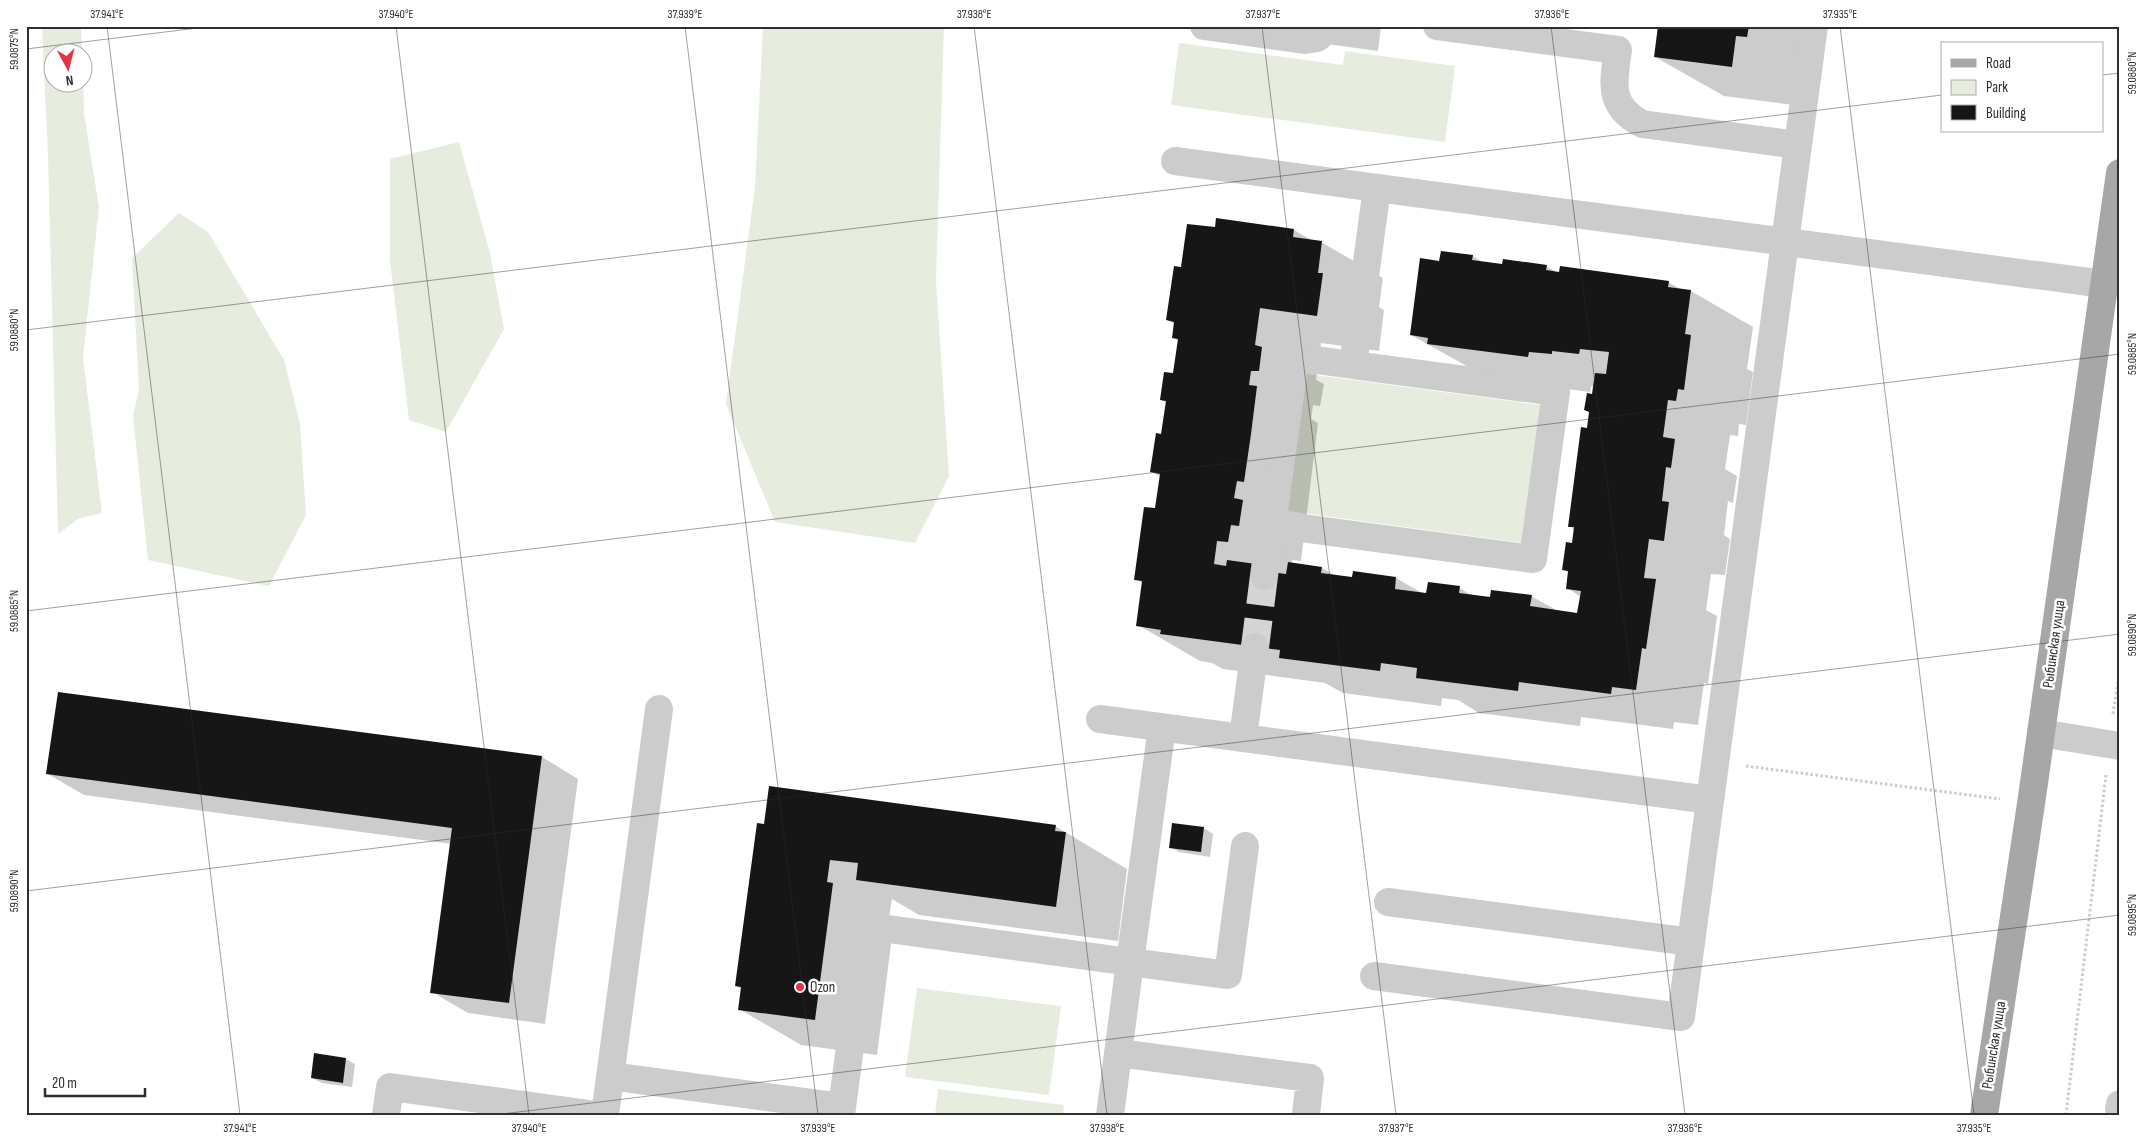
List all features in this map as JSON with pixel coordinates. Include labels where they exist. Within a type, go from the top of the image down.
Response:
[{"type":"main road","name":"Рыбинская улица","points":[[1984,1115],[2042,733],[2120,173]]},
{"type":"lane","points":[[1204,26],[1306,40],[1317,38],[1332,26]]},
{"type":"lane","points":[[1438,26],[1618,50],[1614,94],[1620,107],[1630,118],[1642,124],[1798,145]]},
{"type":"lane","points":[[1374,976],[1681,1017],[1814,26]]},
{"type":"lane","points":[[1175,161],[2104,284]]},
{"type":"lane","points":[[1353,365],[1376,188]]},
{"type":"lane","points":[[1264,576],[1271,524],[1294,358],[1556,392],[1533,559],[1271,524]]},
{"type":"lane","points":[[1243,738],[1255,647]]},
{"type":"lane","points":[[605,1115],[659,709]]},
{"type":"lane","points":[[1100,719],[1710,800]]},
{"type":"lane","points":[[1110,1115],[1162,727]]},
{"type":"lane","points":[[2042,733],[2114,745]]},
{"type":"lane","points":[[610,1076],[841,1111],[866,926],[1228,975],[1245,846]]},
{"type":"lane","points":[[1388,902],[1691,942]]},
{"type":"lane","points":[[1118,1053],[1310,1078],[1306,1115]]},
{"type":"lane","points":[[386,1115],[390,1087],[597,1115]]},
{"type":"path","points":[[2066,1115],[2114,745],[2120,669]]},
{"type":"path","points":[[1715,762],[2031,804]]},
{"type":"green space","points":[[42,26],[81,26],[82,42],[43,42]]},
{"type":"green space","points":[[763,26],[944,26],[936,280],[949,476],[915,543],[775,522],[726,404],[755,187]]},
{"type":"green space","points":[[1179,43],[1343,65],[1345,51],[1455,66],[1445,142],[1171,105]]},
{"type":"green space","points":[[45,92],[83,92],[84,114],[99,207],[83,358],[102,513],[78,519],[58,534]]},
{"type":"green space","points":[[459,142],[490,253],[504,329],[446,432],[409,420],[390,261],[390,159]]},
{"type":"green space","points":[[179,213],[208,232],[284,360],[300,424],[306,515],[269,586],[148,560],[133,415],[139,390],[132,258]]},
{"type":"green space","points":[[1307,374],[1541,405],[1523,543],[1288,511]]},
{"type":"green space","points":[[917,988],[1061,1006],[1049,1095],[905,1077]]},
{"type":"green space","points":[[938,1089],[1064,1105],[1063,1115],[935,1115]]},
{"type":"building","points":[[1658,26],[1749,26],[1747,37],[1736,36],[1732,67],[1654,57]]},
{"type":"building","points":[[1216,218],[1294,229],[1293,237],[1322,241],[1318,273],[1323,273],[1317,316],[1260,308],[1255,345],[1262,347],[1259,371],[1251,371],[1249,385],[1257,386],[1251,434],[1244,482],[1237,481],[1234,498],[1243,500],[1239,526],[1231,525],[1228,542],[1217,541],[1214,564],[1226,566],[1227,560],[1256,564],[1271,572],[1286,574],[1288,562],[1322,567],[1321,573],[1352,577],[1353,571],[1396,577],[1395,589],[1426,593],[1428,582],[1460,586],[1459,593],[1490,597],[1491,590],[1532,595],[1530,606],[1577,613],[1581,591],[1566,589],[1568,571],[1562,570],[1566,542],[1572,543],[1574,527],[1568,527],[1581,427],[1587,428],[1589,412],[1584,410],[1587,393],[1592,394],[1595,373],[1606,374],[1609,352],[1580,349],[1579,354],[1552,351],[1552,354],[1529,352],[1528,357],[1427,344],[1428,338],[1410,335],[1420,258],[1439,261],[1441,251],[1473,255],[1472,260],[1502,264],[1503,259],[1547,265],[1546,270],[1559,272],[1560,266],[1669,281],[1668,287],[1691,290],[1685,334],[1691,335],[1684,390],[1678,389],[1676,401],[1668,400],[1663,437],[1675,439],[1671,468],[1666,467],[1662,501],[1669,502],[1664,541],[1649,539],[1644,578],[1656,579],[1646,649],[1642,648],[1636,690],[1612,687],[1611,694],[1519,682],[1518,691],[1416,678],[1417,668],[1381,663],[1380,671],[1279,658],[1280,650],[1160,634],[1161,630],[1136,626],[1142,581],[1134,580],[1144,507],[1155,508],[1160,474],[1150,472],[1156,433],[1161,434],[1166,401],[1160,400],[1164,372],[1173,373],[1178,339],[1172,338],[1174,322],[1166,320],[1174,266],[1181,267],[1187,224],[1215,227]]},
{"type":"building","points":[[58,692],[542,756],[509,1003],[430,993],[452,828],[46,774]]},
{"type":"building","points":[[769,786],[1056,825],[1055,831],[1066,832],[1056,907],[856,880],[858,863],[830,860],[827,882],[833,883],[815,1020],[738,1010],[741,987],[735,986],[757,823],[764,824]]},
{"type":"building","points":[[1172,823],[1204,827],[1201,852],[1169,848]]},
{"type":"building","points":[[314,1053],[346,1058],[343,1083],[311,1078]]},
{"type":"tunnel","points":[[1255,647],[1264,576]]},
{"type":"place","name":"Ozon","points":[[800,987]]}]
